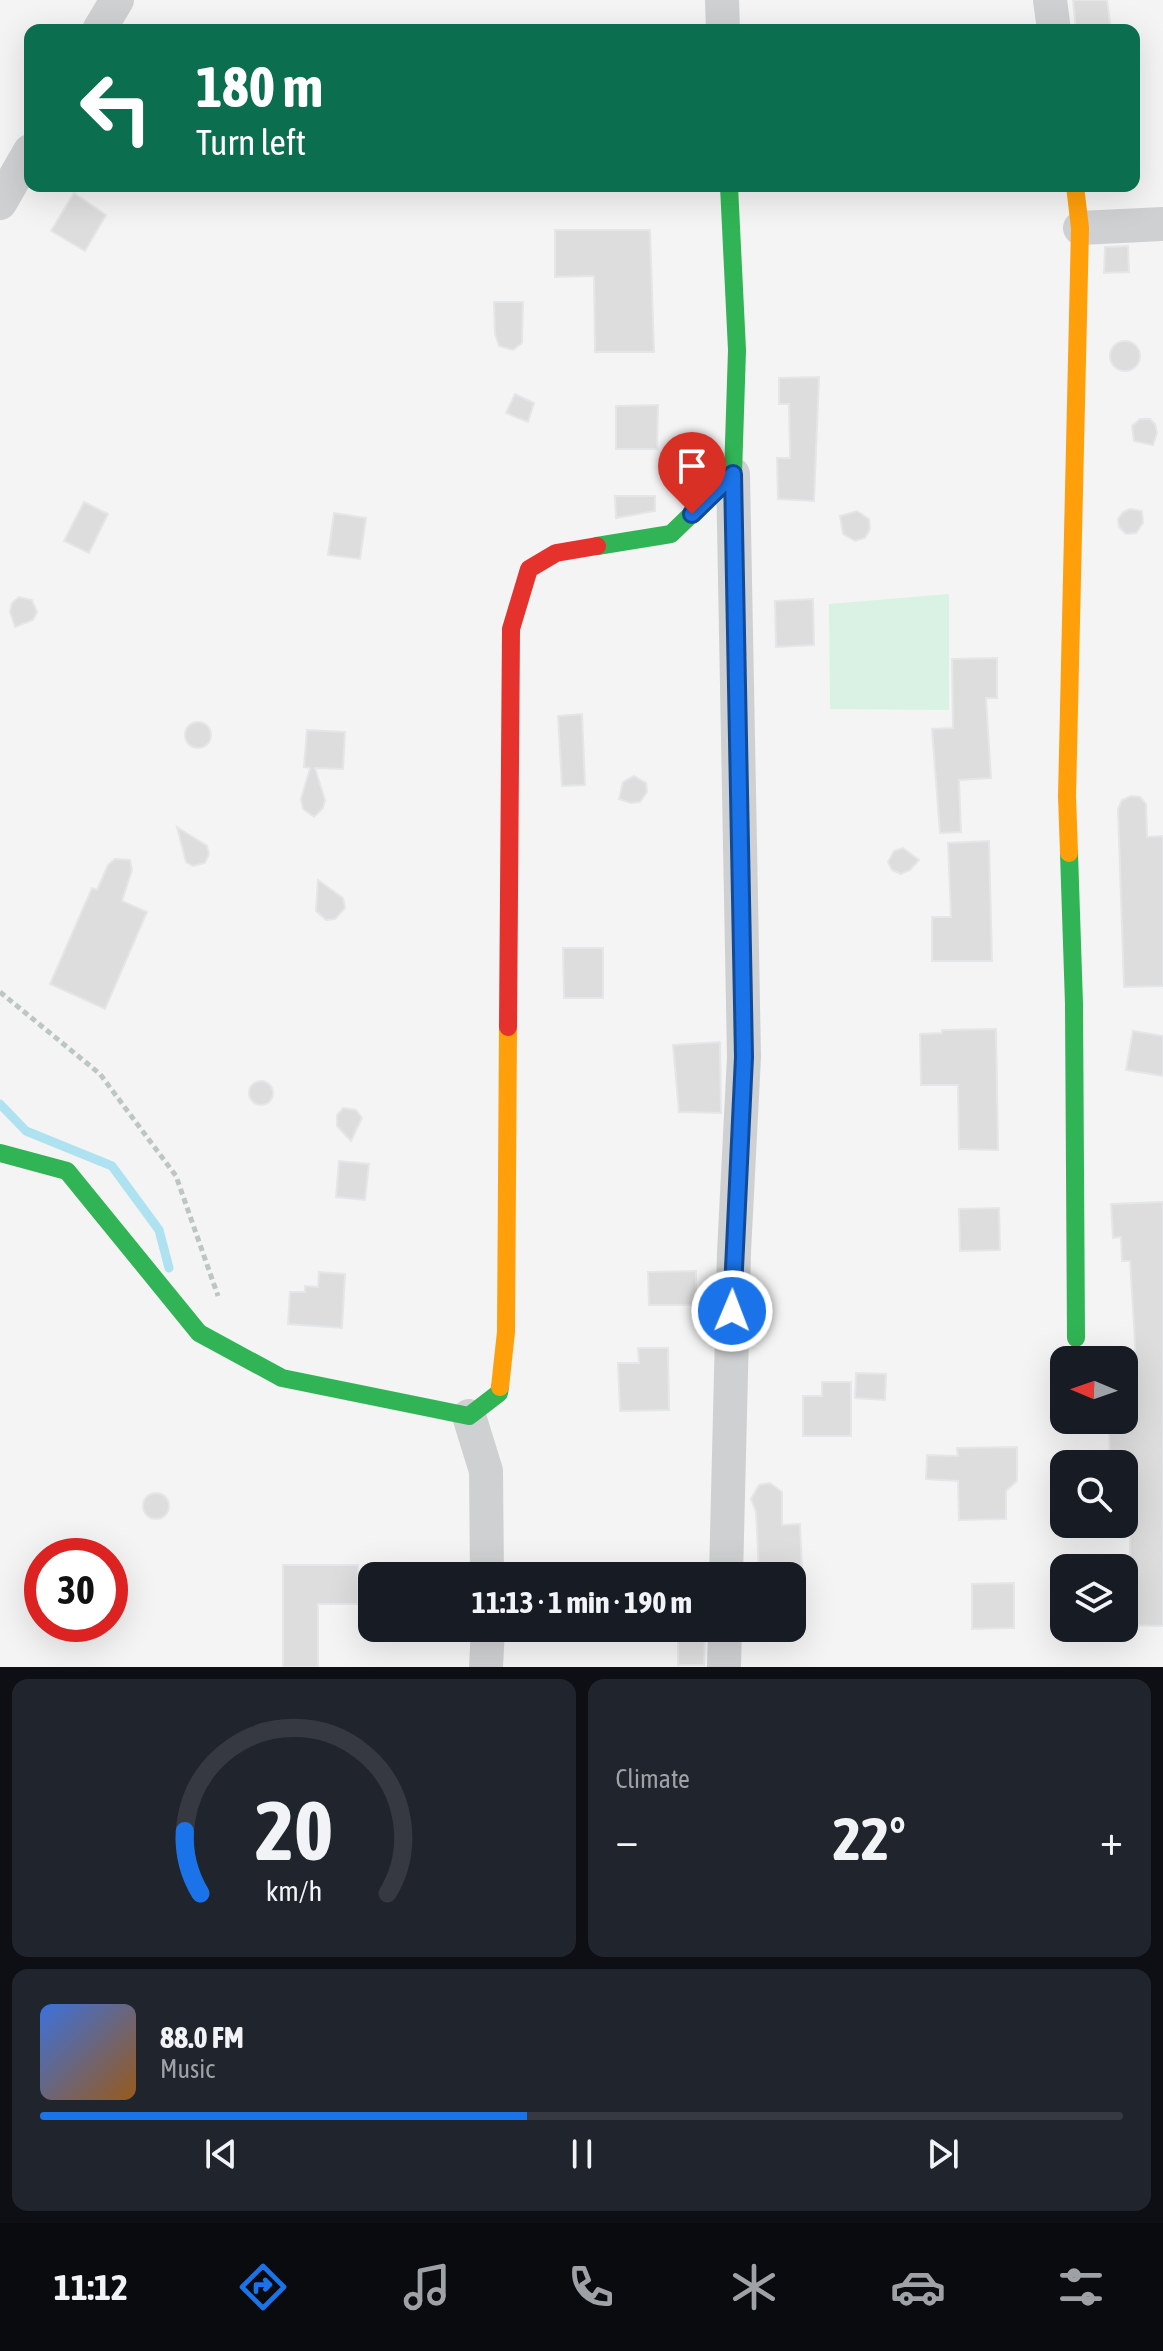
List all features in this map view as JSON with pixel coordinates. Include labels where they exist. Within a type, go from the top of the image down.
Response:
[{"type":"street","points":[[103,24],[117,0]]},
{"type":"street","points":[[722,0],[723,24]]},
{"type":"street","points":[[1050,0],[1053,24]]},
{"type":"street","points":[[0,203],[24,161]]},
{"type":"street","points":[[726,1562],[734,1252],[744,1057],[733,474],[737,350],[729,192]]},
{"type":"street","points":[[1076,192],[1080,228],[1067,796],[1074,1004],[1076,1338]]},
{"type":"street","points":[[1080,228],[1163,224]]},
{"type":"street","points":[[0,1153],[67,1171],[199,1333],[282,1378],[469,1416],[499,1393],[506,1332],[511,629],[529,569],[556,553],[671,534],[733,474]]},
{"type":"street","points":[[469,1416],[486,1471],[487,1562]]},
{"type":"street","points":[[486,1667],[487,1642]]},
{"type":"street","points":[[724,1667],[725,1642]]},
{"type":"path","points":[[0,992],[100,1074],[176,1176],[239,1353]]},
{"type":"green space","points":[[949,594],[949,710],[830,709],[829,604]]},
{"type":"building","points":[[1073,0],[1107,0],[1110,24],[1075,24]]},
{"type":"building","points":[[74,193],[106,215],[85,251],[51,231]]},
{"type":"building","points":[[555,230],[650,230],[654,352],[595,352],[594,276],[555,277]]},
{"type":"building","points":[[1128,246],[1129,272],[1104,273],[1105,247]]},
{"type":"building","points":[[494,302],[523,302],[522,343],[513,350],[499,346],[495,334]]},
{"type":"building","points":[[1125,341],[1136,345],[1140,356],[1136,367],[1125,371],[1114,367],[1110,356],[1114,345]]},
{"type":"building","points":[[819,377],[814,501],[778,499],[777,458],[790,458],[789,404],[779,404],[779,378]]},
{"type":"building","points":[[515,394],[534,403],[528,422],[506,413]]},
{"type":"building","points":[[658,405],[657,449],[616,449],[616,406]]},
{"type":"building","points":[[1140,419],[1150,419],[1155,424],[1157,433],[1153,445],[1134,441],[1132,426]]},
{"type":"building","points":[[615,496],[655,496],[655,511],[616,518]]},
{"type":"building","points":[[84,502],[108,514],[89,553],[64,541]]},
{"type":"building","points":[[1130,509],[1142,511],[1143,523],[1136,533],[1126,534],[1119,527],[1118,519]]},
{"type":"building","points":[[857,511],[869,519],[870,529],[865,538],[855,541],[843,534],[840,516]]},
{"type":"building","points":[[334,513],[366,518],[360,559],[328,555]]},
{"type":"building","points":[[19,597],[32,600],[37,612],[33,620],[15,627],[10,612],[12,603]]},
{"type":"building","points":[[813,599],[814,645],[776,647],[775,601]]},
{"type":"building","points":[[997,658],[997,698],[986,698],[991,778],[959,780],[961,832],[940,833],[932,729],[953,728],[952,659]]},
{"type":"building","points":[[582,714],[585,785],[562,786],[558,716]]},
{"type":"building","points":[[198,722],[207,726],[211,735],[207,744],[198,748],[189,744],[185,735],[189,726]]},
{"type":"building","points":[[307,730],[345,732],[343,769],[315,768],[325,800],[323,808],[314,817],[303,809],[301,799],[310,768],[304,767]]},
{"type":"building","points":[[634,776],[646,783],[647,792],[640,802],[619,799],[623,782]]},
{"type":"building","points":[[1131,796],[1140,797],[1146,804],[1147,837],[1163,836],[1163,986],[1124,987],[1118,809],[1122,800]]},
{"type":"building","points":[[177,827],[207,846],[209,854],[205,863],[193,866],[186,862]]},
{"type":"building","points":[[989,841],[992,961],[932,961],[932,917],[951,917],[948,843]]},
{"type":"building","points":[[903,848],[919,860],[901,874],[892,870],[888,862],[894,851]]},
{"type":"building","points":[[115,859],[130,860],[132,870],[122,901],[147,912],[105,1009],[50,984],[92,888],[97,890],[108,865]]},
{"type":"building","points":[[318,880],[343,898],[345,908],[335,919],[326,920],[316,911]]},
{"type":"building","points":[[563,948],[603,948],[603,998],[564,998]]},
{"type":"building","points":[[996,1029],[998,1150],[959,1149],[958,1085],[921,1085],[920,1034],[942,1033],[942,1030]]},
{"type":"building","points":[[1133,1031],[1163,1036],[1163,1076],[1126,1070]]},
{"type":"building","points":[[720,1042],[721,1113],[679,1112],[673,1045]]},
{"type":"building","points":[[261,1081],[270,1084],[273,1093],[270,1102],[261,1105],[252,1102],[249,1093],[252,1084]]},
{"type":"building","points":[[343,1108],[356,1110],[362,1118],[351,1141],[337,1126],[337,1115]]},
{"type":"building","points":[[339,1161],[369,1164],[365,1200],[336,1197]]},
{"type":"building","points":[[1163,1202],[1163,1626],[1138,1625],[1138,1554],[1130,1554],[1130,1538],[1138,1538],[1138,1450],[1110,1450],[1109,1434],[1138,1434],[1138,1346],[1135,1346],[1130,1261],[1122,1261],[1121,1237],[1113,1238],[1111,1204]]},
{"type":"building","points":[[999,1208],[1000,1250],[960,1251],[959,1209]]},
{"type":"building","points":[[696,1271],[696,1305],[649,1305],[648,1272]]},
{"type":"building","points":[[319,1272],[345,1274],[342,1328],[288,1324],[290,1292],[305,1292],[305,1286],[318,1287]]},
{"type":"building","points":[[638,1348],[668,1348],[669,1410],[620,1411],[618,1363],[639,1363]]},
{"type":"building","points":[[856,1373],[886,1374],[885,1400],[855,1398]]},
{"type":"building","points":[[822,1382],[851,1382],[851,1436],[803,1436],[803,1396],[822,1396]]},
{"type":"building","points":[[1017,1447],[1017,1481],[1006,1491],[1006,1519],[959,1520],[958,1481],[926,1479],[927,1455],[958,1456],[957,1448]]},
{"type":"building","points":[[770,1483],[782,1492],[782,1525],[800,1524],[802,1562],[759,1562],[756,1512],[751,1499],[759,1485]]},
{"type":"building","points":[[156,1493],[165,1497],[169,1506],[165,1515],[156,1519],[147,1515],[143,1506],[147,1497]]},
{"type":"building","points":[[283,1565],[358,1565],[358,1604],[318,1604],[318,1667],[283,1667]]},
{"type":"building","points":[[1014,1583],[1014,1628],[972,1629],[972,1584]]},
{"type":"building","points":[[678,1642],[705,1642],[704,1665],[678,1665]]},
{"type":"waterway","points":[[0,1104],[26,1131],[112,1166],[159,1230],[169,1268]]},
{"type":"traffic: fast","points":[[597,546],[671,534],[733,474],[737,350],[729,192]]},
{"type":"traffic: fast","points":[[1069,853],[1074,1004],[1076,1338]]},
{"type":"traffic: fast","points":[[0,1153],[67,1171],[199,1333],[282,1378],[469,1416],[499,1393],[500,1387]]},
{"type":"traffic: slow","points":[[1069,853],[1067,796],[1080,228],[1076,192]]},
{"type":"traffic: slow","points":[[500,1387],[506,1332],[508,1027]]},
{"type":"traffic: jam","points":[[508,1027],[511,629],[529,569],[556,553],[597,546]]},
{"type":"route","points":[[692,514],[733,474],[744,1057],[732,1311]]}]
